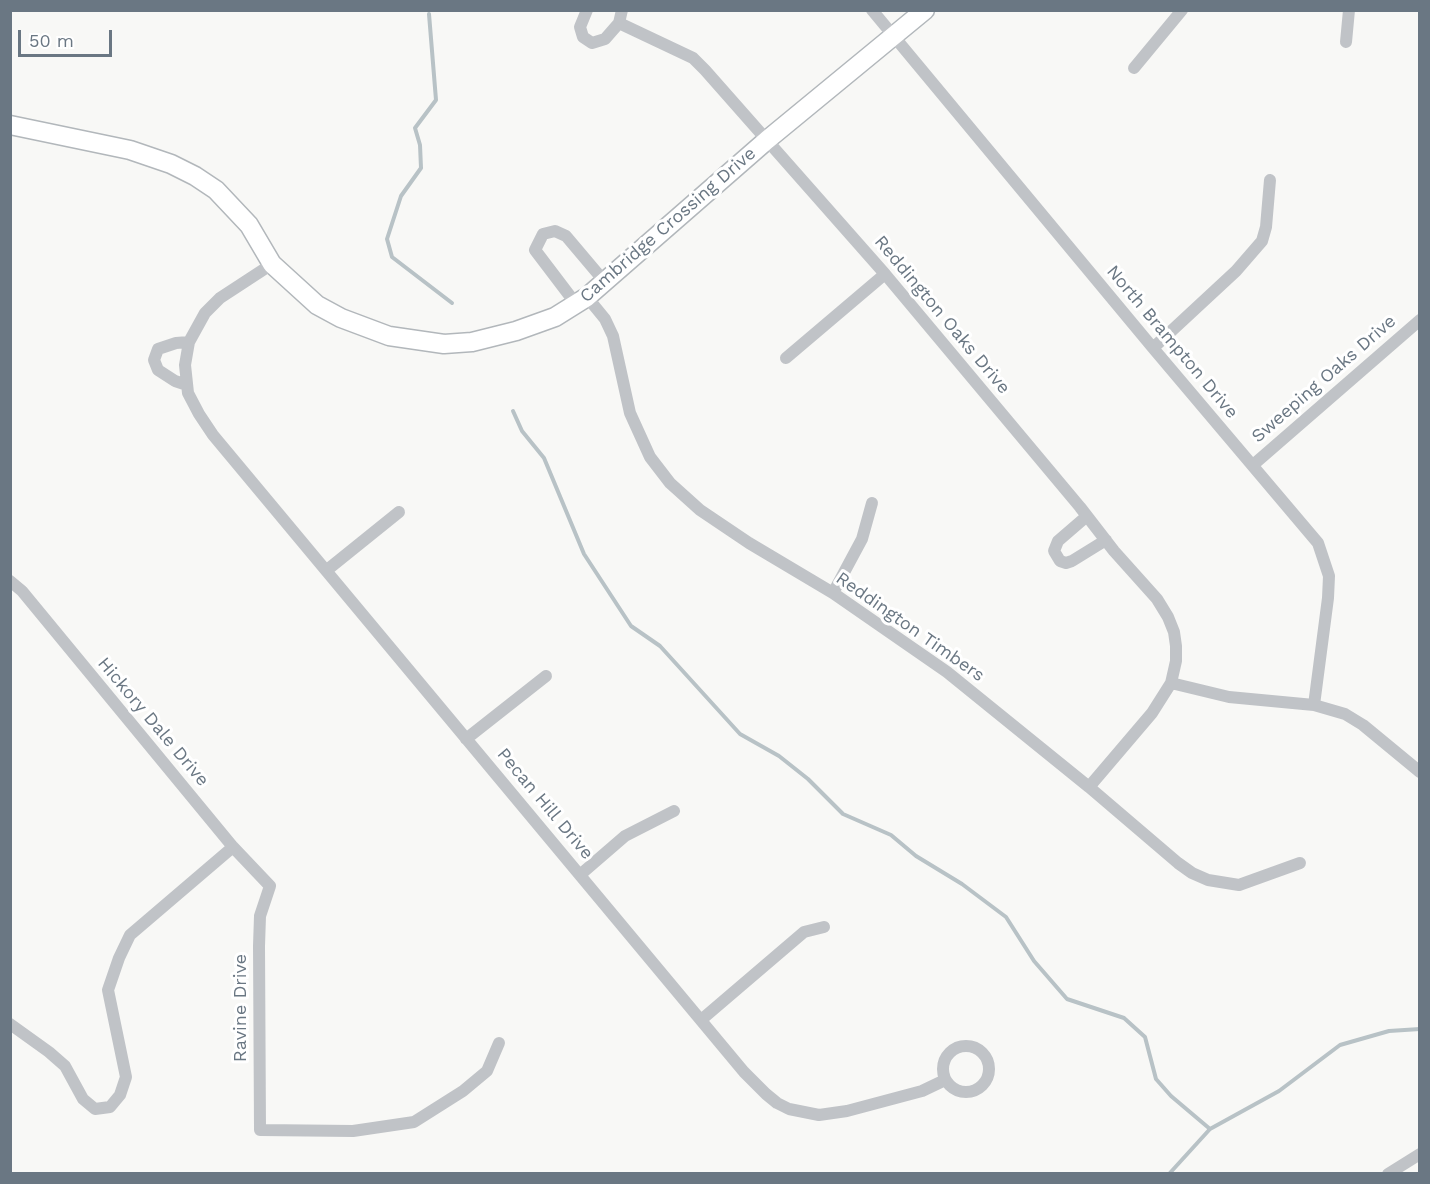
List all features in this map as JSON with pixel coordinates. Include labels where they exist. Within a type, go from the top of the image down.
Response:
[{"type":"street","points":[[587,10],[580,27],[583,37],[592,43],[605,39],[619,23],[622,10]]},
{"type":"street","name":"North Brampton Drive","points":[[872,10],[1318,543],[1327,565],[1329,598],[1314,705]]},
{"type":"street","name":"Cambridge Crossing Drive","points":[[10,125],[130,150],[171,164],[195,176],[216,190],[249,225],[272,264],[316,305],[341,318],[389,336],[414,341],[444,344],[472,342],[516,331],[555,317],[582,301],[767,140],[925,10]]},
{"type":"street","points":[[1134,68],[1182,10]]},
{"type":"street","points":[[1346,42],[1349,10]]},
{"type":"street","name":"Reddington Oaks Drive","points":[[619,23],[693,58],[885,274],[1157,599],[1174,632],[1176,661],[1171,683],[1152,713],[1089,787]]},
{"type":"street","points":[[1153,348],[1236,271],[1262,241],[1266,227],[1270,180]]},
{"type":"street","name":"Reddington Timbers","points":[[603,281],[566,236],[555,231],[543,234],[536,250],[582,301],[605,319],[613,336],[630,413],[650,457],[670,483],[710,516],[833,593],[947,672],[1089,787],[1178,863],[1208,880],[1239,885],[1300,863]]},
{"type":"street","name":"Pecan Hill Drive","points":[[272,264],[220,298],[205,312],[189,342],[185,365],[188,393],[198,414],[213,435],[701,1020],[751,1079],[777,1103],[789,1109],[819,1115],[846,1111],[922,1091],[945,1080]]},
{"type":"street","points":[[786,358],[885,274]]},
{"type":"street","name":"Sweeping Oaks Drive","points":[[1253,465],[1419,320]]},
{"type":"street","points":[[187,385],[175,381],[158,370],[154,360],[158,349],[176,343],[189,342]]},
{"type":"street","points":[[833,593],[862,539],[872,503]]},
{"type":"street","points":[[327,570],[399,512]]},
{"type":"street","points":[[1087,516],[1058,541],[1054,551],[1060,561],[1066,563],[1072,561],[1106,540]]},
{"type":"street","name":"Hickory Dale Drive","points":[[10,581],[22,591],[233,848],[270,886]]},
{"type":"street","points":[[466,739],[546,675]]},
{"type":"street","points":[[1171,683],[1229,697],[1314,705],[1345,714],[1419,772]]},
{"type":"street","points":[[581,874],[625,836],[674,811]]},
{"type":"street","points":[[10,1024],[49,1052],[64,1066],[83,1099],[95,1109],[110,1107],[120,1095],[126,1077],[108,990],[118,958],[130,935],[233,848]]},
{"type":"street","name":"Ravine Drive","points":[[270,886],[260,916],[260,1130],[353,1131],[414,1122],[463,1091],[488,1071],[499,1043]]},
{"type":"street","points":[[701,1020],[804,932],[824,927]]},
{"type":"street","points":[[1388,1173],[1419,1154]]},
{"type":"waterway","points":[[429,14],[436,100],[415,128],[420,145],[421,168],[401,196],[387,239],[392,257],[452,303]]},
{"type":"waterway","points":[[513,411],[522,431],[544,458],[584,554],[631,626],[660,646],[740,734],[779,756],[808,779],[843,814],[891,835],[916,856],[962,884],[1006,917],[1034,961],[1067,999],[1124,1018],[1145,1037],[1156,1079],[1171,1096],[1210,1129]]},
{"type":"waterway","points":[[1169,1174],[1210,1129],[1279,1091],[1340,1045],[1389,1031],[1420,1029]]}]
